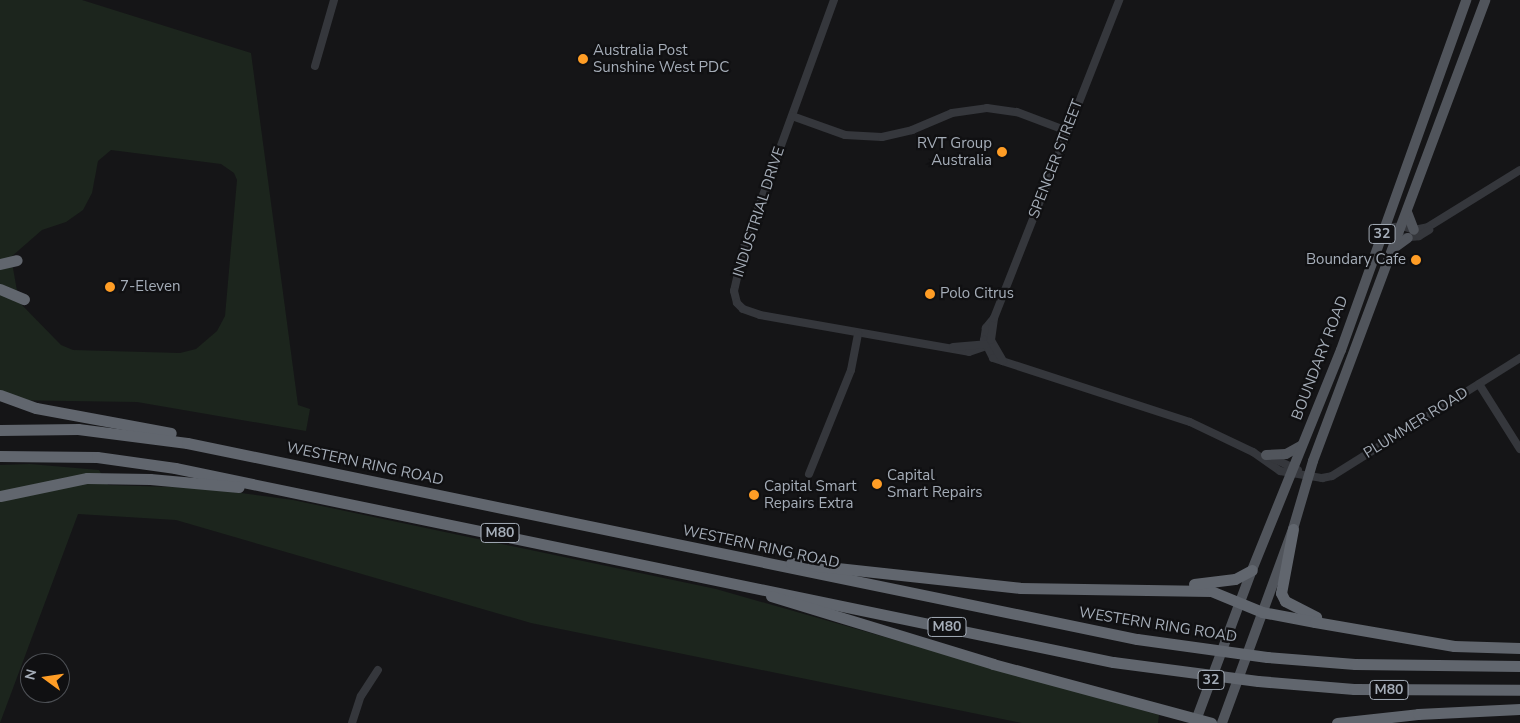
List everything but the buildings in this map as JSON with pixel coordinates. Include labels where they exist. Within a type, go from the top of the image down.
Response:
[{"type":"highway","points":[[0,264],[17,260]]},
{"type":"highway","points":[[0,289],[24,299]]},
{"type":"highway","points":[[0,395],[36,408],[128,423],[340,474]]},
{"type":"highway","name":"WESTERN RING ROAD","points":[[0,430],[49,428],[114,432],[340,474],[1070,627],[1192,648],[1268,657],[1355,664],[1520,666]]},
{"type":"highway","name":"M80","points":[[0,456],[61,455],[139,462],[700,574],[1113,662],[1258,681],[1373,690],[1520,690]]},
{"type":"highway","points":[[0,496],[56,482],[104,478],[150,479],[301,493]]},
{"type":"highway","points":[[1293,529],[1280,583],[1282,598],[1303,612],[1334,624]]},
{"type":"highway","points":[[750,560],[838,566],[994,586],[1211,590],[1262,612],[1454,646],[1520,648]]},
{"type":"highway","points":[[1112,589],[1228,581],[1252,570]]},
{"type":"highway","points":[[700,574],[992,664],[1173,711],[1196,721],[1211,723]]},
{"type":"highway","points":[[1337,723],[1418,714],[1520,709]]},
{"type":"highway","points":[[1173,711],[1176,723]]},
{"type":"main road","name":"BOUNDARY ROAD","points":[[1196,721],[1239,603],[1303,444],[1384,228],[1466,0]]},
{"type":"main road","name":"BOUNDARY ROAD","points":[[1222,723],[1293,529],[1309,476],[1403,238],[1402,226],[1407,211],[1485,0]]},
{"type":"main road","points":[[1403,238],[1407,211]]},
{"type":"main road","points":[[1266,455],[1286,454],[1303,444]]},
{"type":"street","points":[[315,66],[334,0]]},
{"type":"street","name":"INDUSTRIAL DRIVE","points":[[834,0],[744,247],[734,292],[737,303],[743,309],[760,315],[858,334],[969,352],[987,345]]},
{"type":"street","name":"SPENCER STREET","points":[[987,345],[994,318],[1119,0]]},
{"type":"street","points":[[792,116],[845,135],[882,137],[912,130],[952,113],[987,108],[1017,112],[1066,131]]},
{"type":"street","points":[[1384,228],[1403,238],[1426,232],[1449,215],[1520,170]]},
{"type":"street","points":[[1384,228],[1402,226]]},
{"type":"street","points":[[809,474],[851,370],[858,334]]},
{"type":"street","points":[[987,345],[1002,361],[1190,422],[1253,452],[1280,471],[1292,470]]},
{"type":"street","name":"PLUMMER ROAD","points":[[1309,476],[1322,478],[1332,476],[1520,358]]},
{"type":"street","points":[[1479,384],[1520,449]]},
{"type":"street","points":[[1253,452],[1266,455],[1292,470],[1309,476]]},
{"type":"street","points":[[352,723],[361,696],[378,670]]},
{"type":"shaded area","points":[[0,0],[82,0],[251,53],[298,405],[310,409],[306,431],[137,402],[0,400]],"holes":[[[111,150],[221,164],[234,173],[237,180],[225,316],[217,331],[196,349],[180,353],[73,350],[61,345],[19,302],[11,257],[42,230],[66,222],[83,210],[92,193],[98,161]]]},
{"type":"shaded area","points":[[30,464],[99,470],[108,485],[203,488],[293,500],[716,589],[1159,715],[1158,723],[1022,723],[531,623],[176,520],[78,514],[26,653],[20,653],[20,669],[0,723],[0,465]]},
{"type":"place","name":"Australia Post Sunshine West PDC","points":[[583,59]]},
{"type":"place","name":"RVT Group Australia","points":[[1002,152]]},
{"type":"place","name":"Boundary Cafe","points":[[1416,260]]},
{"type":"place","name":"7-Eleven","points":[[110,287]]},
{"type":"place","name":"Polo Citrus","points":[[930,294]]},
{"type":"place","name":"Capital Smart Repairs","points":[[877,484]]},
{"type":"place","name":"Capital Smart Repairs Extra","points":[[754,495]]}]
